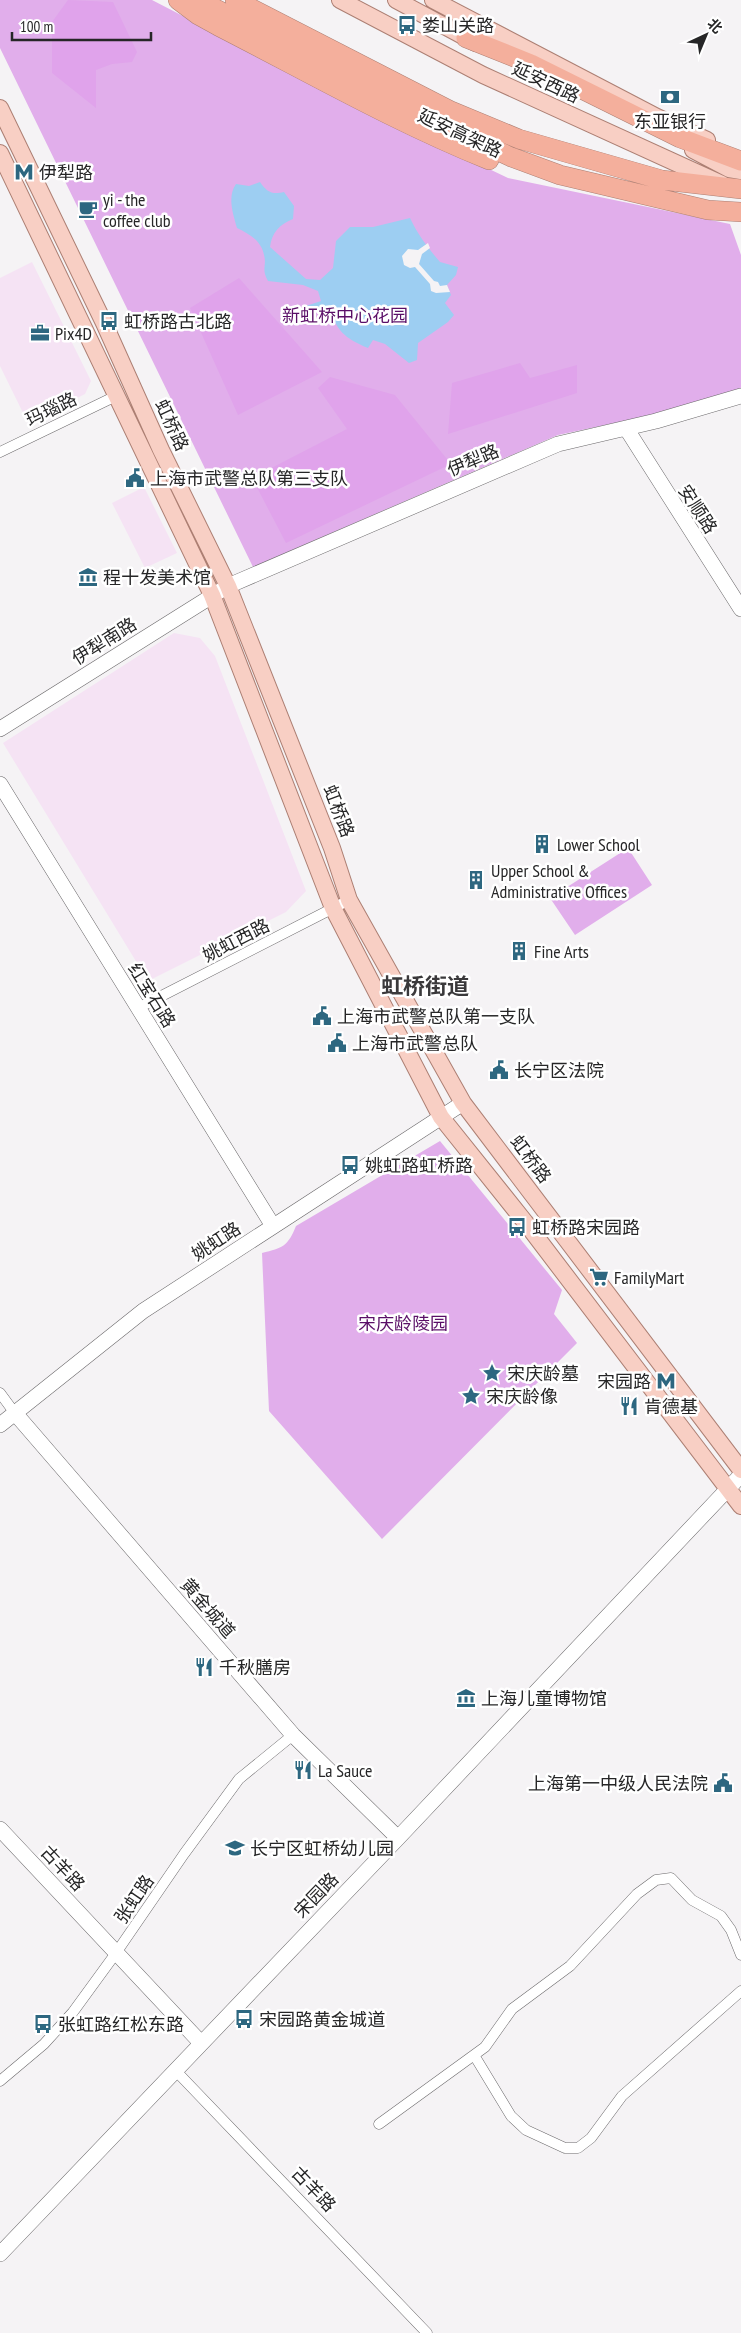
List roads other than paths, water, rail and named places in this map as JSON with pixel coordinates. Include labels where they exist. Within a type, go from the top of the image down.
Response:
[{"type":"highway","points":[[178,0],[198,15],[441,140],[513,169],[560,175]]},
{"type":"highway","name":"延安高架路","points":[[199,0],[399,105],[511,157],[560,175],[708,210],[741,212]]},
{"type":"highway","name":"延安高架路","points":[[235,0],[450,110],[519,138],[662,180],[741,189]]},
{"type":"highway","points":[[466,38],[531,64],[680,138],[741,161]]},
{"type":"main road","name":"延安西路","points":[[396,0],[466,38],[729,168],[741,171]]},
{"type":"main road","name":"延安西路","points":[[433,0],[657,117],[741,154]]},
{"type":"main road","name":"延安西路","points":[[349,2],[483,75],[719,183],[741,189]]},
{"type":"main road","name":"虹桥路","points":[[0,108],[104,323],[161,450],[228,586],[332,848],[349,900],[463,1103],[741,1470]]},
{"type":"main road","points":[[0,153],[212,595],[333,908],[441,1117],[525,1222],[741,1506]]},
{"type":"street","name":"玛瑙路","points":[[0,452],[116,396]]},
{"type":"street","name":"伊犁路","points":[[228,586],[558,444],[626,428],[741,396]]},
{"type":"street","name":"安顺路","points":[[626,428],[741,609]]},
{"type":"street","name":"伊犁南路","points":[[0,729],[228,586]]},
{"type":"street","name":"红宝石路","points":[[0,784],[272,1226]]},
{"type":"street","name":"姚虹西路","points":[[138,1008],[349,900]]},
{"type":"street","name":"姚虹路","points":[[0,1425],[143,1311],[463,1103]]},
{"type":"street","name":"黄金城道","points":[[0,1393],[14,1412],[293,1735],[398,1838]]},
{"type":"street","name":"宋园路","points":[[0,2254],[398,1838],[741,1475]]},
{"type":"street","name":"张虹路","points":[[0,2081],[44,2044],[72,2012],[116,1953],[239,1778],[293,1735]]},
{"type":"street","name":"古羊路","points":[[0,1828],[201,2043]]},
{"type":"street","points":[[380,2124],[485,2047],[512,2009],[570,1966],[638,1894],[656,1880],[671,1878],[692,1900],[721,1916],[731,1930],[741,1955]]},
{"type":"street","points":[[474,2055],[511,2116],[526,2130],[565,2148],[578,2148],[591,2138],[622,2096],[741,1991]]},
{"type":"street","name":"古羊路","points":[[175,2070],[427,2333]]},
{"type":"water","points":[[260,182],[270,192],[284,192],[294,206],[293,219],[277,230],[272,237],[270,247],[306,279],[320,280],[333,268],[336,241],[350,227],[373,227],[410,218],[423,241],[440,262],[458,267],[456,275],[447,285],[451,295],[445,303],[454,315],[448,322],[418,343],[417,360],[409,363],[385,344],[373,340],[368,348],[347,337],[338,328],[328,306],[313,313],[306,306],[321,301],[318,291],[303,285],[268,281],[265,273],[265,259],[260,245],[254,238],[237,228],[231,200],[236,184],[249,186]]},
{"type":"place","name":"娄山关路","points":[[407,25]]},
{"type":"place","name":"东亚银行","points":[[670,97]]},
{"type":"place","name":"伊犁路","points":[[24,172]]},
{"type":"place","name":"yi - the coffee club","points":[[88,209]]},
{"type":"place","name":"虹桥路古北路","points":[[109,321]]},
{"type":"place","name":"Pix4D","points":[[40,333]]},
{"type":"place","name":"上海市武警总队第三支队","points":[[135,478]]},
{"type":"place","name":"程十发美术馆","points":[[88,577]]},
{"type":"place","name":"Lower School","points":[[542,844]]},
{"type":"place","name":"Upper School & Administrative Offices","points":[[476,880]]},
{"type":"place","name":"Fine Arts","points":[[519,951]]},
{"type":"place","name":"上海市武警总队第一支队","points":[[322,1016]]},
{"type":"place","name":"上海市武警总队","points":[[337,1043]]},
{"type":"place","name":"长宁区法院","points":[[499,1070]]},
{"type":"place","name":"姚虹路虹桥路","points":[[350,1165]]},
{"type":"place","name":"虹桥路宋园路","points":[[517,1227]]},
{"type":"place","name":"FamilyMart","points":[[599,1277]]},
{"type":"place","name":"宋庆龄墓","points":[[492,1373]]},
{"type":"place","name":"宋园路","points":[[666,1381]]},
{"type":"place","name":"宋庆龄像","points":[[471,1396]]},
{"type":"place","name":"肯德基","points":[[629,1406]]},
{"type":"place","name":"千秋膳房","points":[[204,1667]]},
{"type":"place","name":"上海儿童博物馆","points":[[466,1698]]},
{"type":"place","name":"La Sauce","points":[[303,1770]]},
{"type":"place","name":"上海第一中级人民法院","points":[[723,1783]]},
{"type":"place","name":"长宁区虹桥幼儿园","points":[[235,1848]]},
{"type":"place","name":"宋园路黄金城道","points":[[244,2019]]},
{"type":"place","name":"张虹路红松东路","points":[[43,2024]]},
{"type":"district","name":"虹桥街道","points":[[425,986]]},
{"type":"park label","name":"新虹桥中心花园","points":[[345,315]]},
{"type":"park label","name":"宋庆龄陵园","points":[[403,1323]]}]
